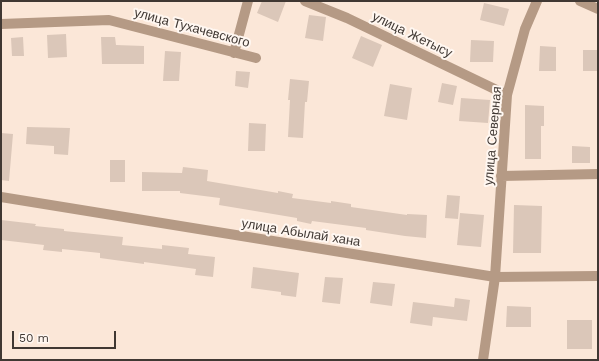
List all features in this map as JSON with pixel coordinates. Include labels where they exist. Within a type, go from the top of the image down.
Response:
[{"type":"street","points":[[234,53],[248,1]]},
{"type":"street","name":"улица Жетысу","points":[[305,1],[347,18],[507,95]]},
{"type":"street","name":"улица Северная","points":[[484,360],[495,277],[507,95],[525,29],[537,1]]},
{"type":"street","points":[[580,1],[598,9]]},
{"type":"street","name":"улица Тухачевского","points":[[1,24],[109,20],[256,58]]},
{"type":"street","points":[[501,176],[598,174]]},
{"type":"street","name":"улица Абылай хана","points":[[1,197],[495,277],[598,276]]},
{"type":"building","points":[[262,1],[286,1],[278,22],[257,13]]},
{"type":"building","points":[[484,3],[509,9],[504,26],[480,20]]},
{"type":"building","points":[[309,15],[326,17],[323,41],[305,38]]},
{"type":"building","points":[[66,34],[67,57],[48,58],[47,35]]},
{"type":"building","points":[[361,36],[382,45],[373,67],[352,58]]},
{"type":"building","points":[[23,37],[24,56],[12,56],[11,38]]},
{"type":"building","points":[[101,37],[115,37],[116,45],[144,46],[144,64],[102,64]]},
{"type":"building","points":[[471,40],[494,41],[493,62],[470,62]]},
{"type":"building","points":[[540,46],[556,47],[556,71],[539,71]]},
{"type":"building","points":[[583,50],[598,50],[598,71],[583,71]]},
{"type":"building","points":[[165,51],[181,52],[179,81],[163,81]]},
{"type":"building","points":[[236,71],[250,72],[248,88],[235,86]]},
{"type":"building","points":[[290,79],[309,81],[307,102],[305,102],[303,138],[288,137],[290,100],[288,100]]},
{"type":"building","points":[[442,83],[457,86],[453,105],[438,102]]},
{"type":"building","points":[[390,84],[412,88],[407,120],[384,116]]},
{"type":"building","points":[[461,98],[490,100],[488,123],[459,121]]},
{"type":"building","points":[[525,105],[544,106],[544,126],[541,126],[541,159],[525,159]]},
{"type":"building","points":[[249,123],[266,124],[265,151],[248,151]]},
{"type":"building","points":[[27,127],[70,128],[68,155],[54,154],[54,146],[26,144]]},
{"type":"building","points":[[1,133],[13,134],[9,181],[1,180]]},
{"type":"building","points":[[572,146],[590,147],[590,163],[572,163]]},
{"type":"building","points":[[110,160],[125,160],[125,182],[110,182]]},
{"type":"building","points":[[183,167],[208,170],[207,181],[278,193],[278,191],[293,194],[292,198],[331,203],[331,201],[351,204],[351,207],[407,215],[427,215],[426,238],[312,221],[311,224],[297,221],[297,218],[219,205],[220,198],[180,193],[180,191],[142,191],[142,172],[182,173]]},
{"type":"building","points":[[447,195],[460,196],[458,219],[445,218]]},
{"type":"building","points":[[514,205],[542,206],[541,253],[513,253]]},
{"type":"building","points":[[460,213],[484,215],[481,247],[457,245]]},
{"type":"building","points":[[1,220],[36,224],[35,226],[64,229],[64,231],[123,237],[122,245],[162,249],[162,245],[189,248],[188,254],[215,257],[213,277],[195,275],[196,269],[100,258],[100,253],[62,249],[62,252],[43,250],[44,245],[1,240]]},
{"type":"building","points":[[253,267],[299,273],[296,297],[281,295],[281,292],[251,288]]},
{"type":"building","points":[[325,277],[343,278],[340,304],[322,302]]},
{"type":"building","points":[[373,282],[395,284],[392,306],[370,303]]},
{"type":"building","points":[[455,298],[470,300],[467,321],[433,317],[432,326],[410,323],[413,302],[454,307]]},
{"type":"building","points":[[507,306],[531,307],[531,327],[506,327]]},
{"type":"building","points":[[567,320],[592,320],[592,349],[567,349]]}]
